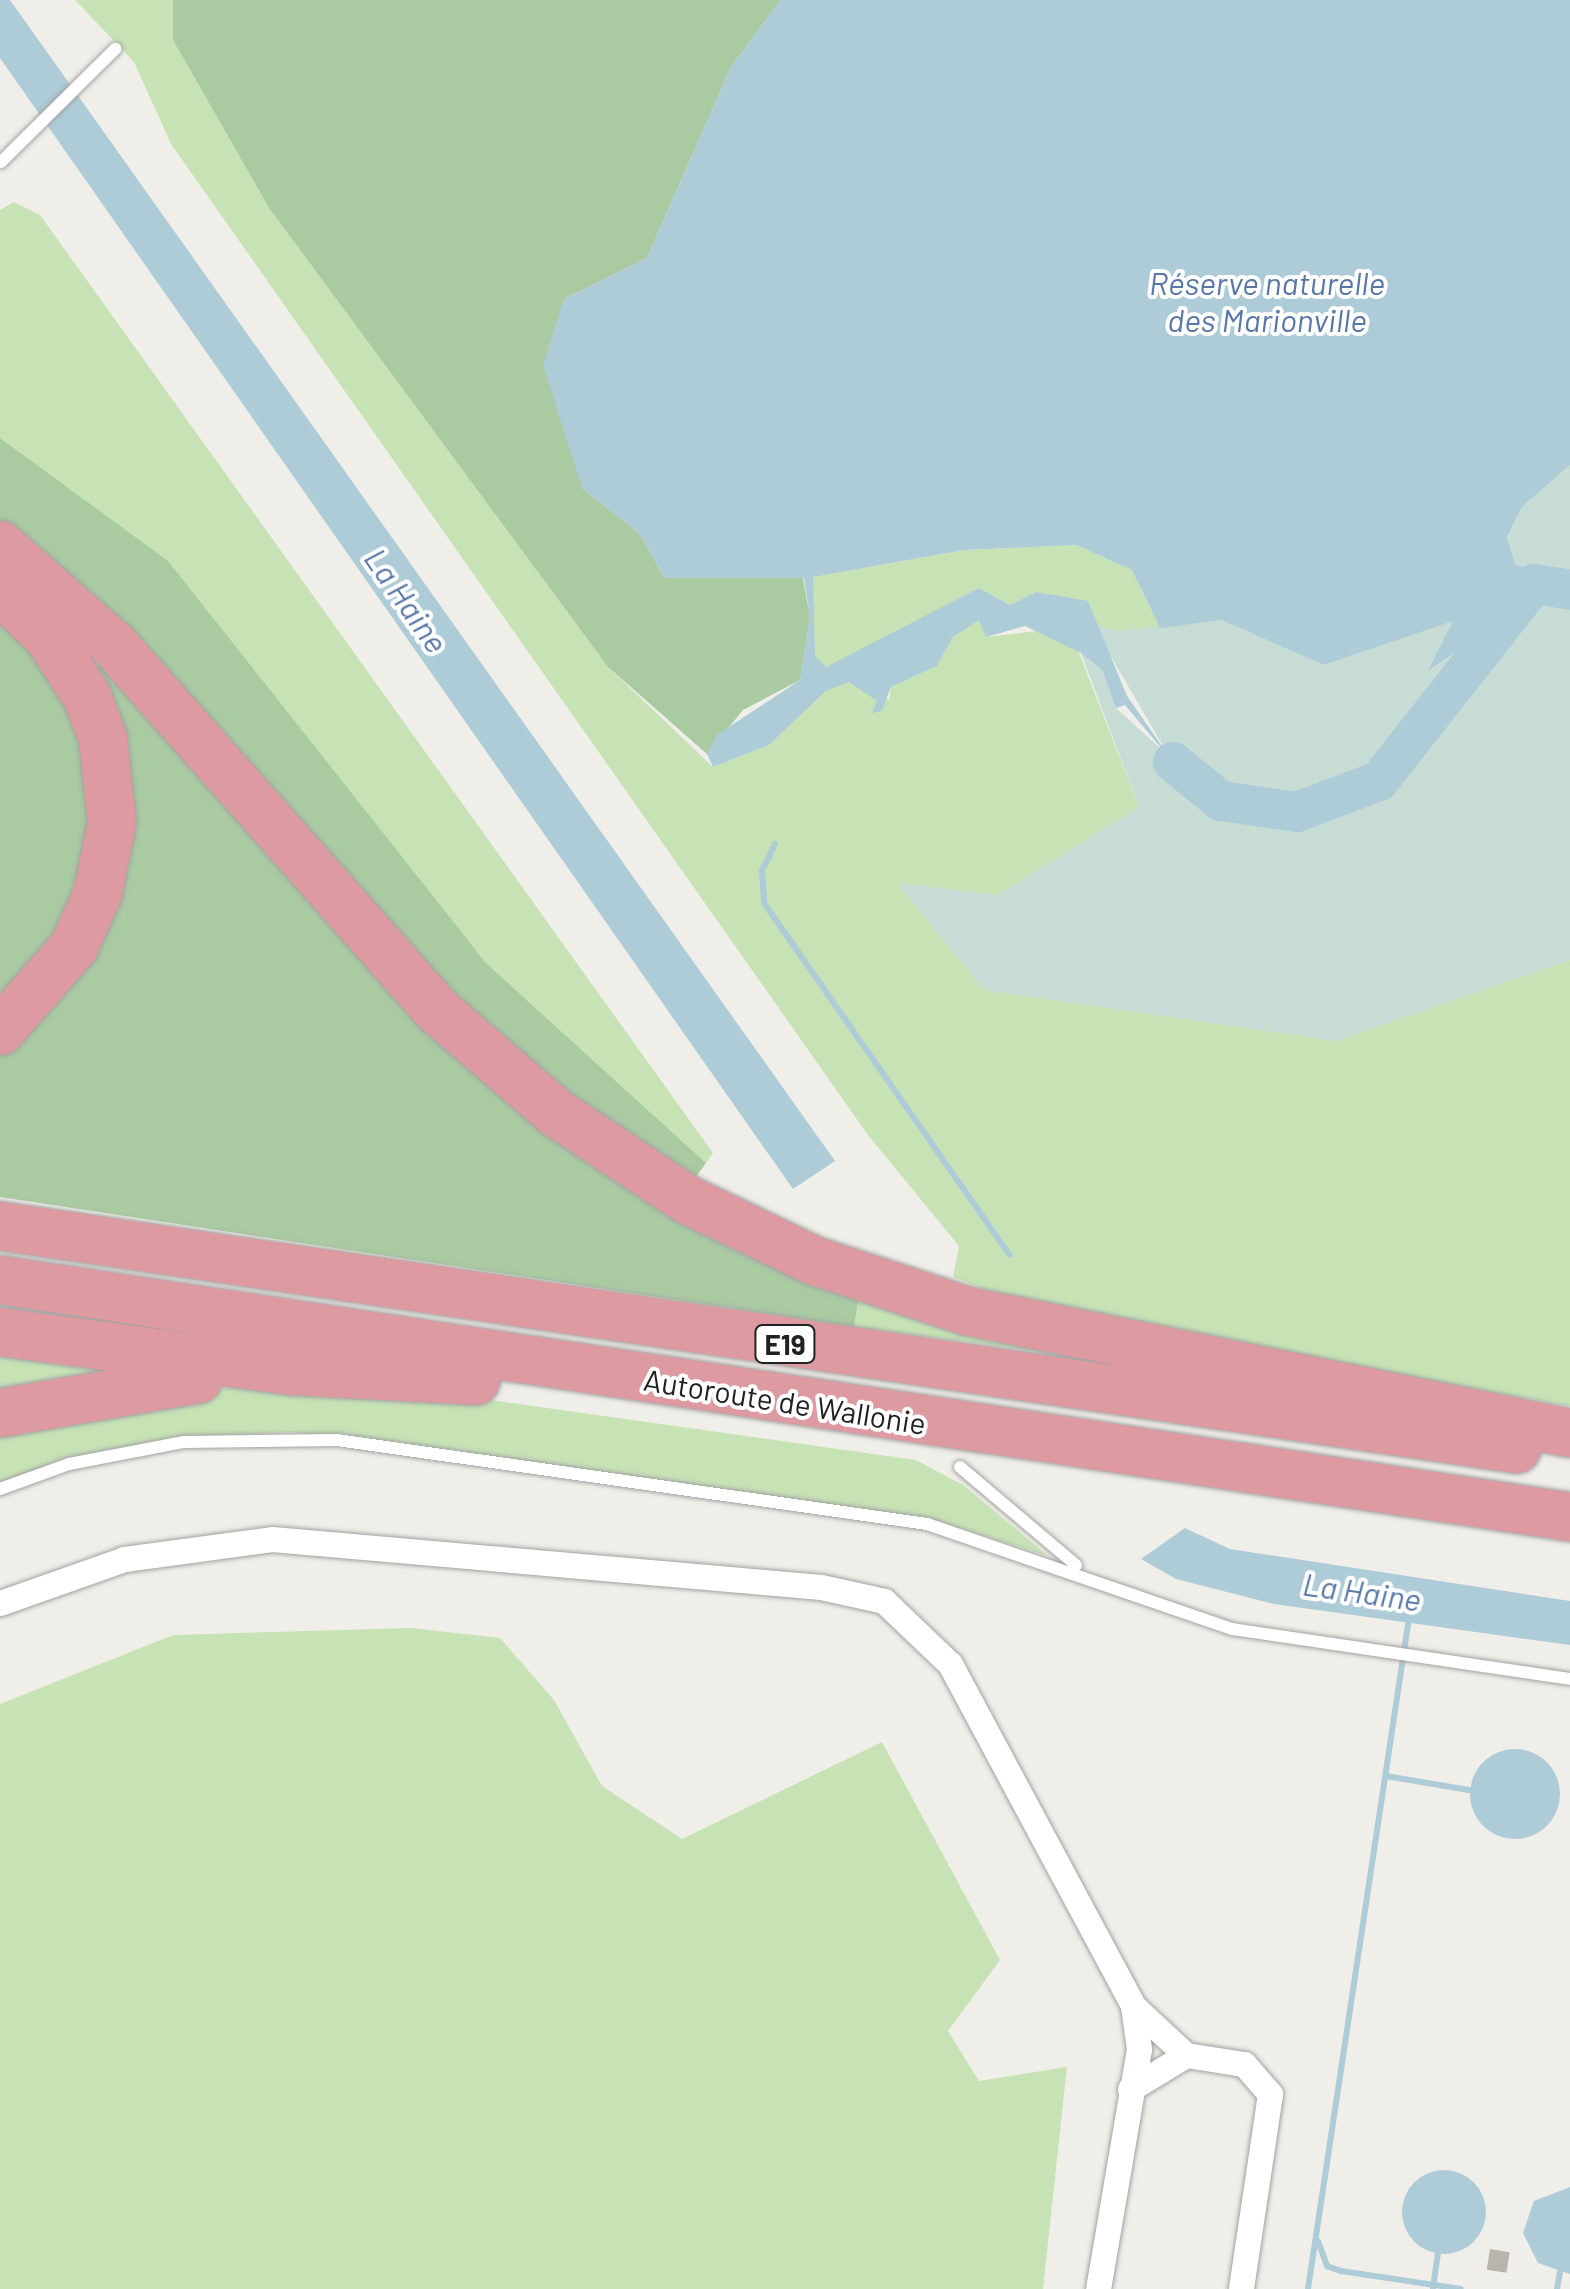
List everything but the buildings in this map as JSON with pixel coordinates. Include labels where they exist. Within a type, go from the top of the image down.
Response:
[{"type":"highway","points":[[0,545],[115,646],[437,1010],[556,1112],[688,1200],[815,1260],[967,1310],[1570,1433]]},
{"type":"highway","points":[[0,591],[48,636],[88,698],[103,739],[112,822],[98,893],[74,946],[0,1030]]},
{"type":"highway","name":"Autoroute de Wallonie","points":[[0,1226],[1570,1456]]},
{"type":"highway","name":"Autoroute de Wallonie","points":[[0,1280],[1570,1518]]},
{"type":"highway","points":[[0,1332],[292,1371],[466,1384],[531,1362]]},
{"type":"highway","points":[[0,1413],[134,1385],[292,1371]]},
{"type":"street","points":[[0,1603],[124,1559],[272,1539],[821,1587],[884,1601],[950,1664],[1134,2006],[1186,2055],[1244,2064],[1270,2094],[1241,2289]]},
{"type":"street","points":[[1098,2289],[1139,2049],[1134,2006]]},
{"type":"street","points":[[1130,2089],[1186,2055]]},
{"type":"lane","points":[[0,162],[115,49]]},
{"type":"lane","points":[[0,1489],[118,1452],[296,1436],[895,1518],[1095,1577],[1232,1629],[1570,1679]]},
{"type":"lane","points":[[960,1467],[1095,1577]]},
{"type":"green space","points":[[75,0],[173,0],[173,40],[269,208],[608,667],[713,767],[769,745],[826,691],[849,682],[889,700],[891,687],[937,666],[953,637],[979,619],[987,637],[1069,627],[1139,807],[998,895],[1524,974],[1570,960],[1570,1406],[1130,1328],[1027,1306],[953,1277],[959,1246],[868,1135],[171,144],[134,62]]},
{"type":"green space","points":[[173,0],[781,0],[731,67],[647,258],[564,299],[582,488],[639,533],[665,578],[803,578],[810,617],[800,680],[743,710],[707,754],[608,667],[269,208],[173,40]]},
{"type":"green space","points":[[14,202],[40,215],[713,1153],[706,1163],[486,963],[356,805],[52,477],[0,438],[0,210]]},
{"type":"green space","points":[[0,438],[168,561],[486,963],[706,1163],[693,1181],[589,1115],[428,972],[0,524]]},
{"type":"green space","points":[[1570,465],[1570,590],[1559,589],[1570,597],[1570,960],[1336,1041],[984,990],[897,883],[998,895],[1139,807],[1081,653],[1102,670],[1116,708],[1169,756],[1092,624],[1116,631],[1221,620],[1324,665],[1454,620],[1430,670],[1505,621],[1541,574],[1515,564],[1507,539],[1522,507]]},
{"type":"green space","points":[[1076,545],[1132,570],[1160,628],[1116,631],[1092,624],[1080,606],[1036,592],[1010,605],[979,588],[842,661],[825,667],[815,655],[812,577],[964,550]]},
{"type":"green space","points":[[0,621],[53,675],[76,724],[90,770],[91,833],[61,927],[0,1002]]},
{"type":"green space","points":[[105,660],[385,976],[860,1289],[854,1327],[0,1197],[0,1041],[108,899],[88,677]]},
{"type":"green space","points":[[860,1289],[1081,1357],[854,1327]]},
{"type":"green space","points":[[0,1351],[115,1368],[0,1397]]},
{"type":"green space","points":[[268,1386],[476,1398],[916,1460],[963,1485],[1048,1556],[928,1518],[290,1432],[173,1438],[0,1482],[0,1428],[184,1391]]},
{"type":"green space","points":[[411,1628],[500,1638],[554,1700],[602,1786],[682,1839],[882,1742],[1000,1960],[948,2031],[979,2081],[1067,2067],[1043,2289],[0,2289],[0,1704],[173,1635]]},
{"type":"water","name":"La Haine","points":[[0,0],[10,0],[835,1161],[793,1189],[0,58]]},
{"type":"water","name":"Réserve naturelle des Marionville","points":[[781,0],[1570,0],[1570,465],[1522,507],[1507,538],[1515,564],[1541,573],[1506,619],[1428,671],[1453,621],[1324,665],[1221,620],[1160,628],[1132,570],[1076,545],[964,550],[813,577],[815,655],[826,667],[979,588],[1010,605],[1036,592],[1088,601],[1127,696],[1173,762],[1125,705],[1116,708],[1102,670],[1081,653],[1025,626],[986,637],[979,620],[953,637],[937,666],[891,687],[882,711],[872,713],[877,701],[849,682],[826,691],[769,745],[713,767],[707,754],[717,735],[800,680],[810,617],[804,578],[665,578],[639,533],[582,488],[543,365],[564,299],[647,258],[731,67]]},
{"type":"water","name":"La Haine","points":[[1185,1528],[1230,1549],[1570,1601],[1570,1645],[1274,1604],[1176,1579],[1141,1559]]},
{"type":"water","points":[[1506,1749],[1524,1749],[1540,1756],[1553,1769],[1560,1794],[1553,1819],[1540,1832],[1524,1839],[1506,1839],[1490,1832],[1477,1819],[1470,1803],[1470,1785],[1477,1769],[1490,1756]]},
{"type":"water","points":[[1444,2170],[1460,2173],[1474,2182],[1483,2196],[1483,2228],[1474,2242],[1460,2251],[1444,2254],[1428,2251],[1414,2242],[1405,2228],[1402,2212],[1405,2196],[1414,2182],[1428,2173]]},
{"type":"water","points":[[1570,2187],[1570,2274],[1538,2263],[1523,2233],[1534,2201]]},
{"type":"waterway","points":[[1173,762],[1221,801],[1297,812],[1379,781],[1534,584],[1570,590]]},
{"type":"waterway","points":[[775,844],[762,871],[764,903],[1010,1255]]},
{"type":"waterway","name":"La Haine","points":[[1308,2289],[1409,1618]]},
{"type":"waterway","points":[[1386,1776],[1469,1790]]},
{"type":"waterway","points":[[1318,2241],[1327,2266],[1341,2271],[1461,2289]]},
{"type":"waterway","points":[[1433,2288],[1438,2254]]},
{"type":"waterway","points":[[1557,2289],[1560,2272]]}]
